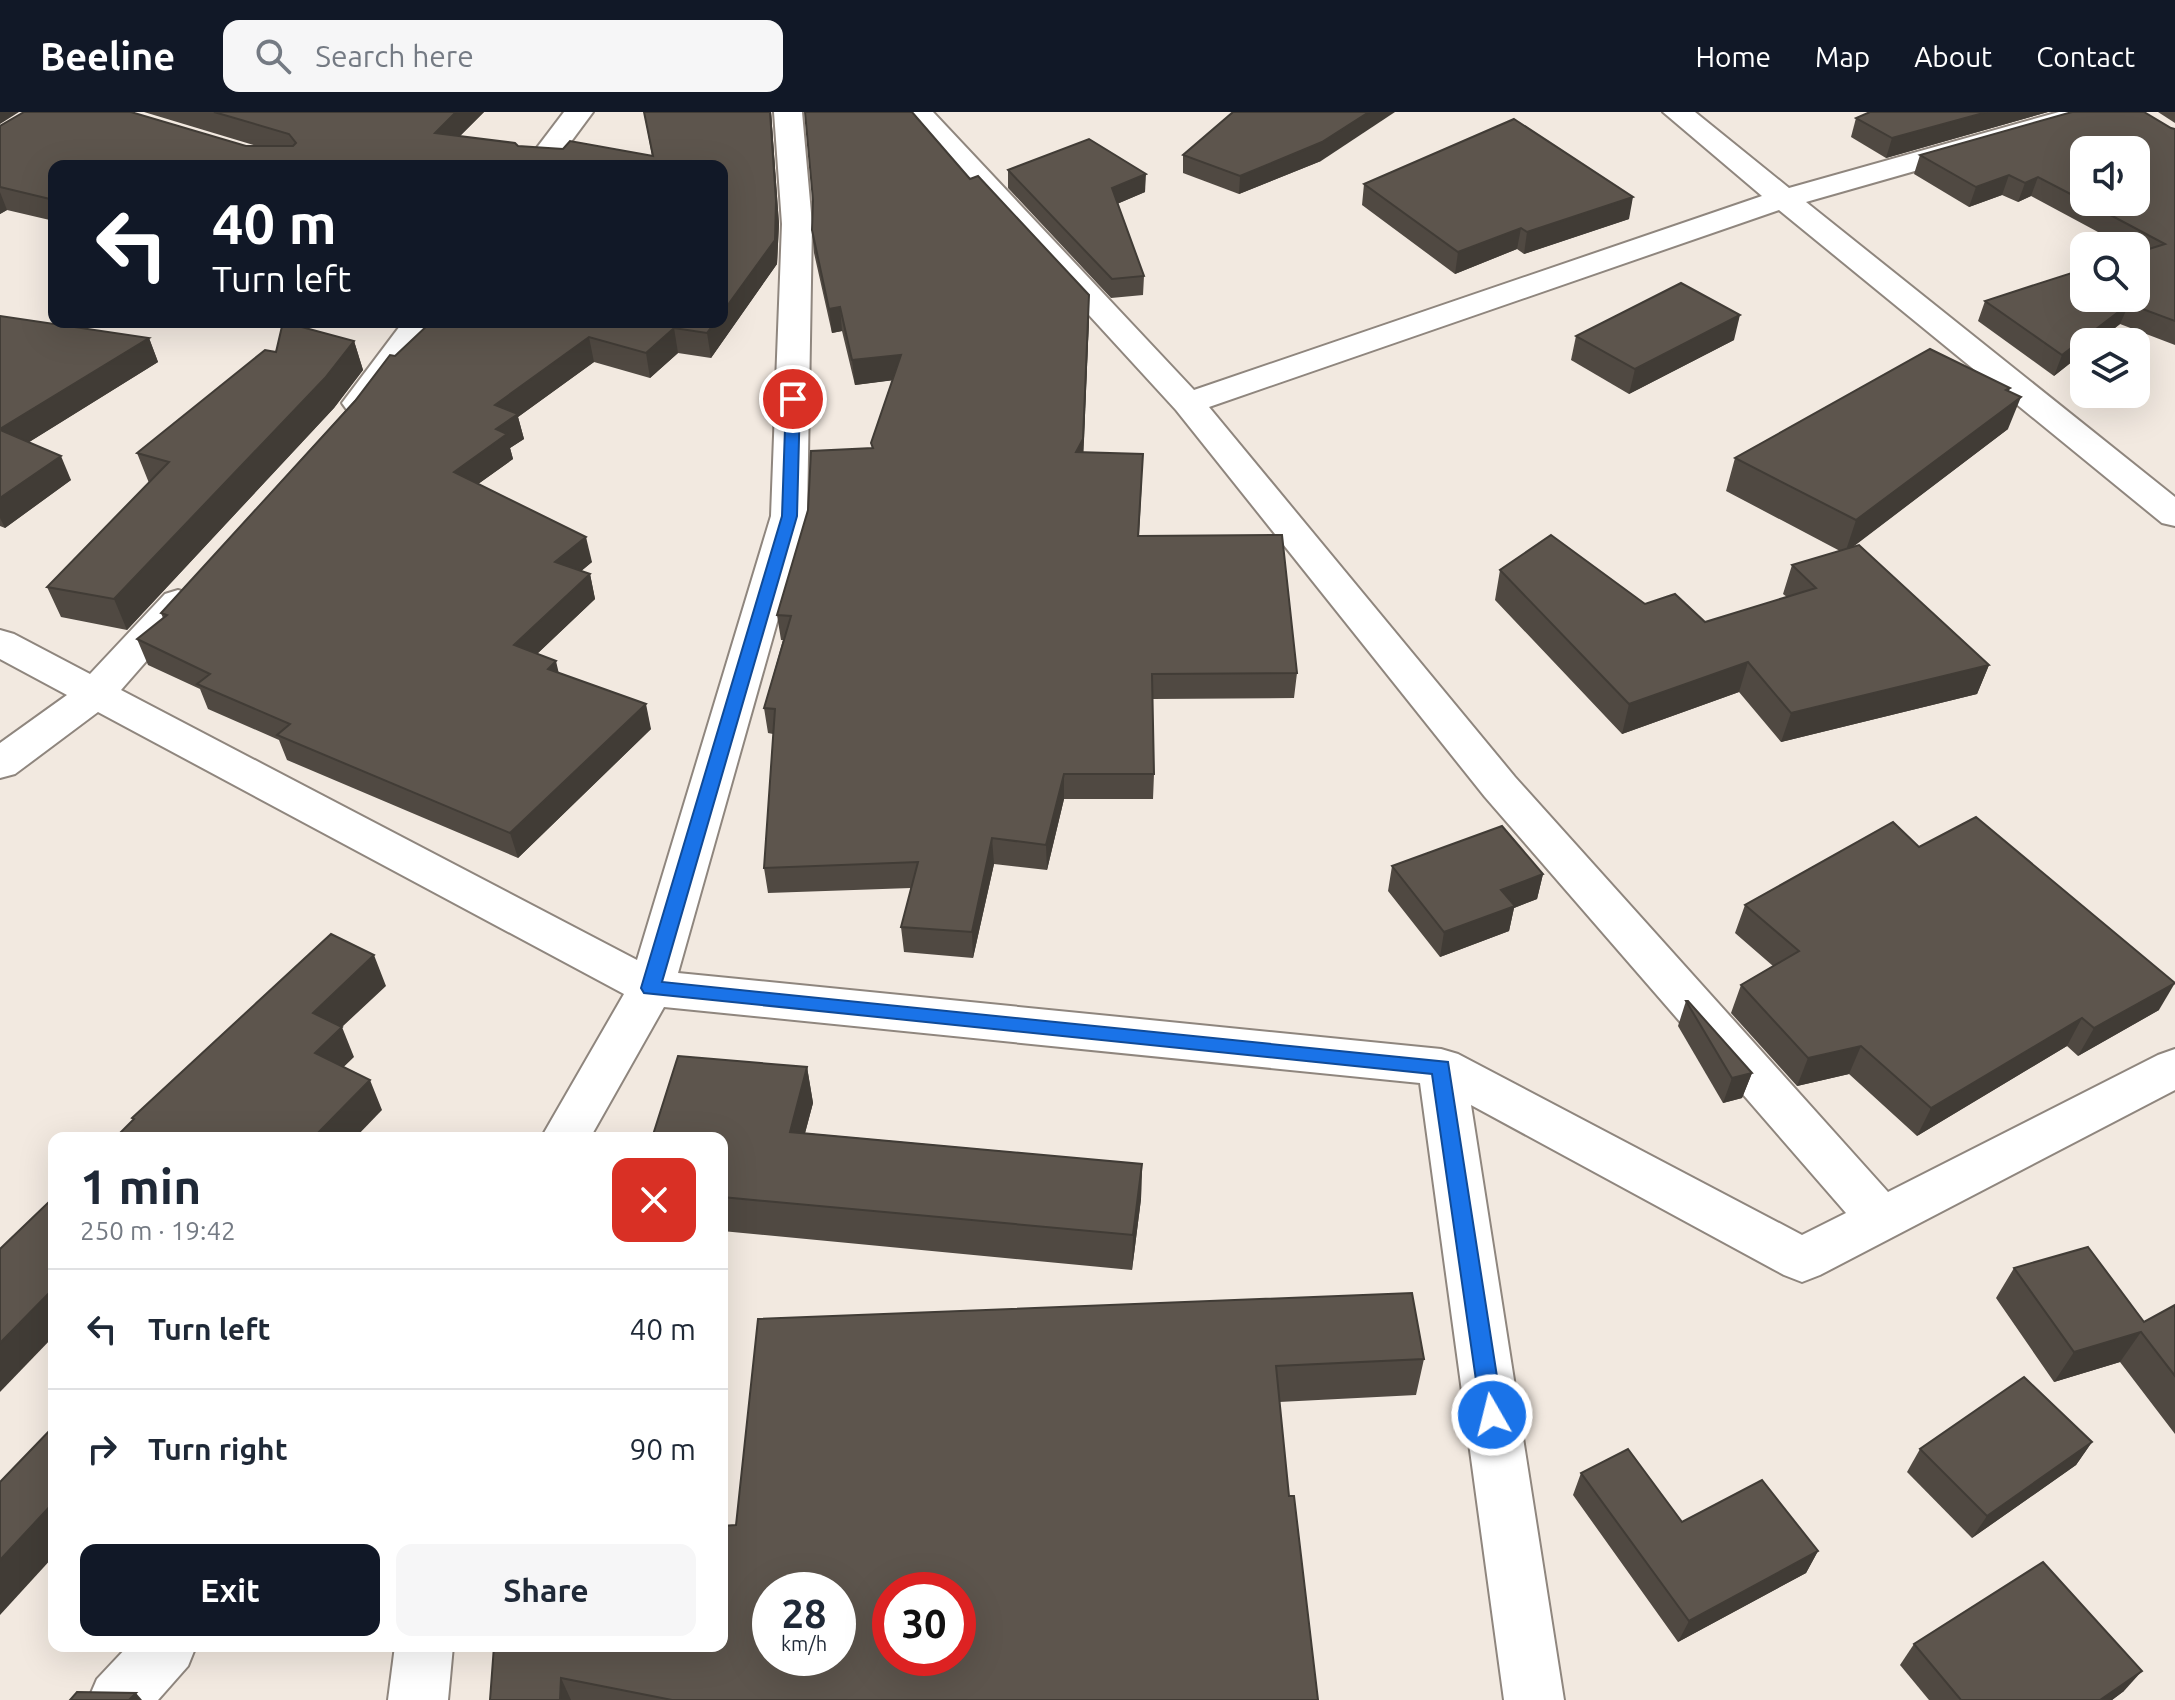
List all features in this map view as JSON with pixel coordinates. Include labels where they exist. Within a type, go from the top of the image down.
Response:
[{"type":"street","points":[[543,160],[579,112]]},
{"type":"street","points":[[917,112],[1188,403],[1500,787],[1881,1219]]},
{"type":"street","points":[[1677,112],[2175,515]]},
{"type":"street","points":[[1188,403],[1782,199],[2091,112]]},
{"type":"street","points":[[568,1132],[651,988],[789,516],[798,116]]},
{"type":"street","points":[[338,428],[415,328]]},
{"type":"street","points":[[0,764],[94,695],[200,579]]},
{"type":"street","points":[[0,643],[651,988],[1441,1067],[1802,1260],[2175,1068]]},
{"type":"street","points":[[1441,1067],[1534,1700]]},
{"type":"street","points":[[118,1700],[162,1652]]},
{"type":"street","points":[[418,1700],[423,1652]]},
{"type":"building","points":[[24,112],[131,112],[246,146],[293,146],[296,143],[289,134],[214,112],[456,112],[435,133],[515,143],[518,146],[563,149],[570,141],[653,156],[644,112],[770,112],[776,201],[775,240],[728,305],[728,160],[48,160],[48,199],[0,187],[0,126]]},
{"type":"building","points":[[805,112],[912,112],[970,179],[978,176],[1089,295],[1083,439],[1076,452],[1143,454],[1138,536],[1282,535],[1297,673],[1152,674],[1154,774],[1064,774],[1046,845],[992,838],[972,932],[901,927],[918,862],[764,868],[775,709],[764,708],[791,616],[777,615],[808,510],[811,451],[873,448],[871,443],[901,355],[852,360],[840,307],[829,309],[812,230],[813,200]]},
{"type":"building","points":[[1233,112],[1369,112],[1322,142],[1240,176],[1183,155]]},
{"type":"building","points":[[1870,112],[1987,112],[1892,138],[1856,118]]},
{"type":"building","points":[[2072,112],[2144,112],[2175,129],[2175,321],[2150,312],[2150,249],[2165,244],[2150,236],[2150,232],[2142,232],[2112,216],[2150,216],[2150,136],[2070,136],[2070,194],[2038,177],[2025,183],[2009,175],[1976,187],[1920,155]]},
{"type":"building","points":[[1514,119],[1633,197],[1527,232],[1521,228],[1458,252],[1364,184]]},
{"type":"building","points":[[1089,139],[1146,174],[1112,188],[1144,276],[1112,279],[1008,170]]},
{"type":"building","points":[[2070,274],[2070,312],[2118,312],[2097,328],[2070,328],[2070,349],[2062,355],[1985,301]]},
{"type":"building","points":[[1681,283],[1740,315],[1635,369],[1576,336]]},
{"type":"building","points":[[0,316],[48,323],[48,328],[81,328],[149,338],[0,429]]},
{"type":"building","points":[[282,328],[305,328],[354,341],[325,378],[114,599],[47,587],[169,462],[137,453],[265,350],[276,352]]},
{"type":"building","points":[[425,328],[674,328],[646,353],[589,337],[495,405],[518,414],[496,429],[507,434],[454,472],[586,537],[555,562],[590,574],[514,645],[556,661],[548,669],[646,704],[510,833],[277,735],[290,724],[197,684],[210,674],[137,639],[167,615],[161,613],[355,401],[390,355],[395,356]]},
{"type":"building","points":[[674,328],[711,328],[707,333]]},
{"type":"building","points":[[1930,349],[2010,388],[2006,390],[2021,397],[1856,520],[1735,458]]},
{"type":"building","points":[[0,430],[61,456],[0,498]]},
{"type":"building","points":[[1551,535],[1645,604],[1675,594],[1705,622],[1816,588],[1792,565],[1859,545],[1989,665],[1791,713],[1748,662],[1629,704],[1500,570]]},
{"type":"building","points":[[1976,817],[2175,983],[2094,1028],[2082,1018],[1931,1108],[1861,1046],[1808,1058],[1741,985],[1799,951],[1745,905],[1893,822],[1919,847]]},
{"type":"building","points":[[1502,826],[1543,874],[1501,890],[1515,906],[1444,932],[1392,866]]},
{"type":"building","points":[[331,934],[374,955],[313,1013],[342,1027],[315,1053],[370,1080],[319,1132],[121,1132],[132,1118]]},
{"type":"building","points":[[1688,1001],[1752,1073],[1732,1078]]},
{"type":"building","points":[[678,1056],[807,1067],[790,1132],[1142,1164],[1133,1235],[728,1198],[728,1132],[654,1132]]},
{"type":"building","points":[[48,1203],[48,1294],[0,1343],[0,1249]]},
{"type":"building","points":[[2088,1247],[2144,1322],[2175,1305],[2175,1376],[2141,1332],[2074,1352],[2014,1268]]},
{"type":"building","points":[[1412,1293],[1424,1359],[1276,1366],[1289,1496],[1294,1496],[1318,1700],[672,1700],[561,1678],[560,1700],[490,1700],[494,1652],[728,1652],[728,1526],[736,1525],[758,1319]]},
{"type":"building","points":[[2024,1377],[2092,1442],[1987,1516],[1920,1449]]},
{"type":"building","points":[[48,1432],[48,1508],[0,1560],[0,1482]]},
{"type":"building","points":[[1628,1449],[1682,1522],[1762,1480],[1818,1551],[1689,1621],[1581,1473]]},
{"type":"building","points":[[2043,1562],[2142,1671],[2100,1700],[1961,1700],[1914,1644]]},
{"type":"building","points":[[77,1692],[136,1693],[129,1700],[70,1700]]},
{"type":"route","points":[[793,399],[789,516],[651,988],[1441,1067],[1492,1415]]}]
